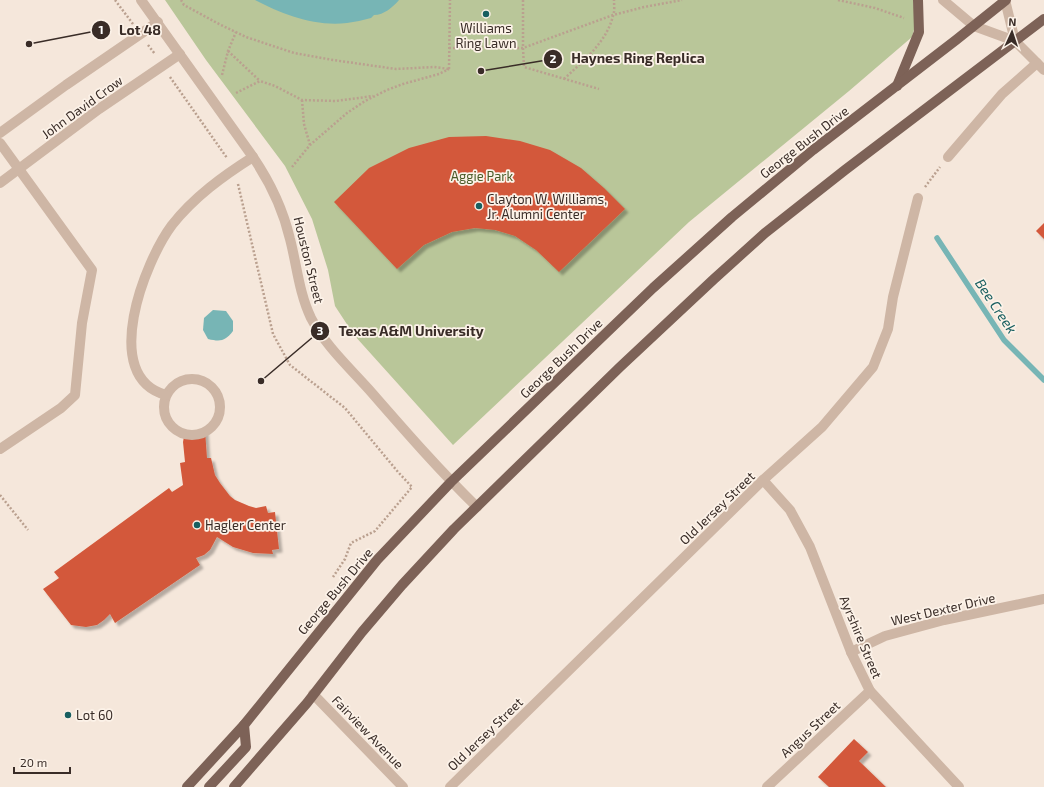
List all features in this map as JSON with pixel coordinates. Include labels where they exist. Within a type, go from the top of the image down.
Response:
[{"type":"main road","points":[[896,86],[918,32],[918,0]]},
{"type":"main road","name":"George Bush Drive","points":[[187,787],[244,725],[377,560],[451,482],[653,288],[732,217],[813,150],[974,26],[1005,0]]},
{"type":"main road","points":[[234,787],[313,694],[362,632],[402,585],[454,529],[620,367],[765,233],[979,67],[1044,19]]},
{"type":"main road","points":[[209,787],[246,747],[244,725]]},
{"type":"street","name":"Houston Street","points":[[142,0],[253,157],[268,181],[284,217],[303,298],[311,318],[318,330],[336,354],[451,482],[477,507]]},
{"type":"street","points":[[942,0],[974,26],[1015,41],[1041,66],[1002,94],[948,156]]},
{"type":"street","points":[[1005,0],[1015,41]]},
{"type":"street","name":"John David Crow","points":[[0,133],[66,85],[158,22]]},
{"type":"street","name":"John David Crow","points":[[0,183],[99,109],[180,54]]},
{"type":"street","points":[[0,143],[92,270],[82,323],[75,395],[61,408],[0,449]]},
{"type":"street","points":[[166,395],[152,389],[146,384],[134,367],[132,356],[133,331],[142,281],[155,253],[172,225],[200,195],[234,169],[253,157]]},
{"type":"street","name":"Old Jersey Street","points":[[450,787],[763,480],[822,427],[873,366],[888,329],[893,297],[918,198]]},
{"type":"street","points":[[198,380],[206,383],[213,389],[218,397],[220,406],[219,416],[215,424],[200,434],[191,436],[178,431],[168,422],[164,413],[166,395],[179,382],[198,380]]},
{"type":"street","name":"Ayrshire Street","points":[[763,480],[790,510],[810,547],[850,652],[870,691],[959,787]]},
{"type":"street","name":"West Dexter Drive","points":[[850,652],[885,636],[944,620],[1044,600]]},
{"type":"street","name":"Angus Street","points":[[767,787],[870,691]]},
{"type":"street","name":"Fairview Avenue","points":[[313,694],[403,787]]},
{"type":"path","points":[[115,0],[234,169],[273,334],[290,365],[345,408],[412,487],[375,531],[352,542],[346,559],[333,577]]},
{"type":"path","points":[[181,0],[184,5],[246,37],[294,53],[396,69],[434,67],[449,70]]},
{"type":"path","points":[[449,70],[450,0]]},
{"type":"path","points":[[523,0],[524,67],[599,89]]},
{"type":"path","points":[[564,79],[595,50],[602,40],[613,15],[614,0]]},
{"type":"path","points":[[450,48],[523,48],[613,15],[644,7],[682,0]]},
{"type":"path","points":[[838,0],[875,8],[908,19],[918,18]]},
{"type":"path","points":[[222,75],[228,51],[236,32]]},
{"type":"path","points":[[228,51],[260,81],[275,86],[302,100],[336,101],[375,96]]},
{"type":"path","points":[[292,167],[310,145],[346,113],[375,96],[404,84],[449,70]]},
{"type":"path","points":[[236,93],[260,81]]},
{"type":"path","points":[[302,100],[304,124],[310,145]]},
{"type":"path","points":[[918,198],[948,156]]},
{"type":"path","points":[[0,495],[28,530]]},
{"type":"green space","name":"Aggie Park","points":[[165,0],[913,0],[916,23],[912,37],[849,91],[689,222],[453,445],[354,335],[335,306],[328,270],[312,219],[285,166],[206,60]]},
{"type":"water","points":[[255,0],[399,0],[388,10],[381,14],[374,15],[371,18],[350,23],[335,24],[299,18],[276,10]]},
{"type":"water","points":[[213,310],[226,311],[233,321],[233,331],[225,339],[208,339],[203,330],[204,318]]},
{"type":"building","name":"Clayton W. Williams, Jr. Alumni Center","points":[[486,136],[520,141],[550,150],[581,168],[625,209],[559,272],[536,250],[515,236],[495,230],[475,228],[452,232],[424,245],[397,269],[334,202],[369,168],[409,148],[449,137]]},
{"type":"building","points":[[1044,223],[1044,239],[1036,231]]},
{"type":"building","name":"Hagler Center","points":[[205,430],[207,458],[211,458],[215,475],[230,496],[235,500],[256,508],[266,506],[268,513],[275,512],[279,549],[272,550],[273,554],[253,553],[233,547],[217,537],[210,550],[204,555],[196,558],[200,565],[115,623],[110,614],[97,625],[86,627],[71,625],[43,589],[59,578],[54,572],[169,488],[172,492],[183,485],[180,463],[185,462],[183,442],[185,431]]},
{"type":"building","points":[[854,739],[868,752],[859,761],[886,787],[829,787],[818,777]]},
{"type":"waterway","name":"Bee Creek","points":[[937,238],[1004,340],[1044,380]]},
{"type":"place","name":"Williams Ring Lawn","points":[[486,14]]},
{"type":"place","name":"Lot 48","points":[[29,44]]},
{"type":"place","name":"Haynes Ring Replica","points":[[481,71]]},
{"type":"place","name":"Clayton W. Williams, Jr. Alumni Center","points":[[479,206]]},
{"type":"place","name":"Texas A&M University","points":[[261,381]]},
{"type":"place","name":"Hagler Center","points":[[197,525]]},
{"type":"place","name":"Lot 60","points":[[68,715]]}]
